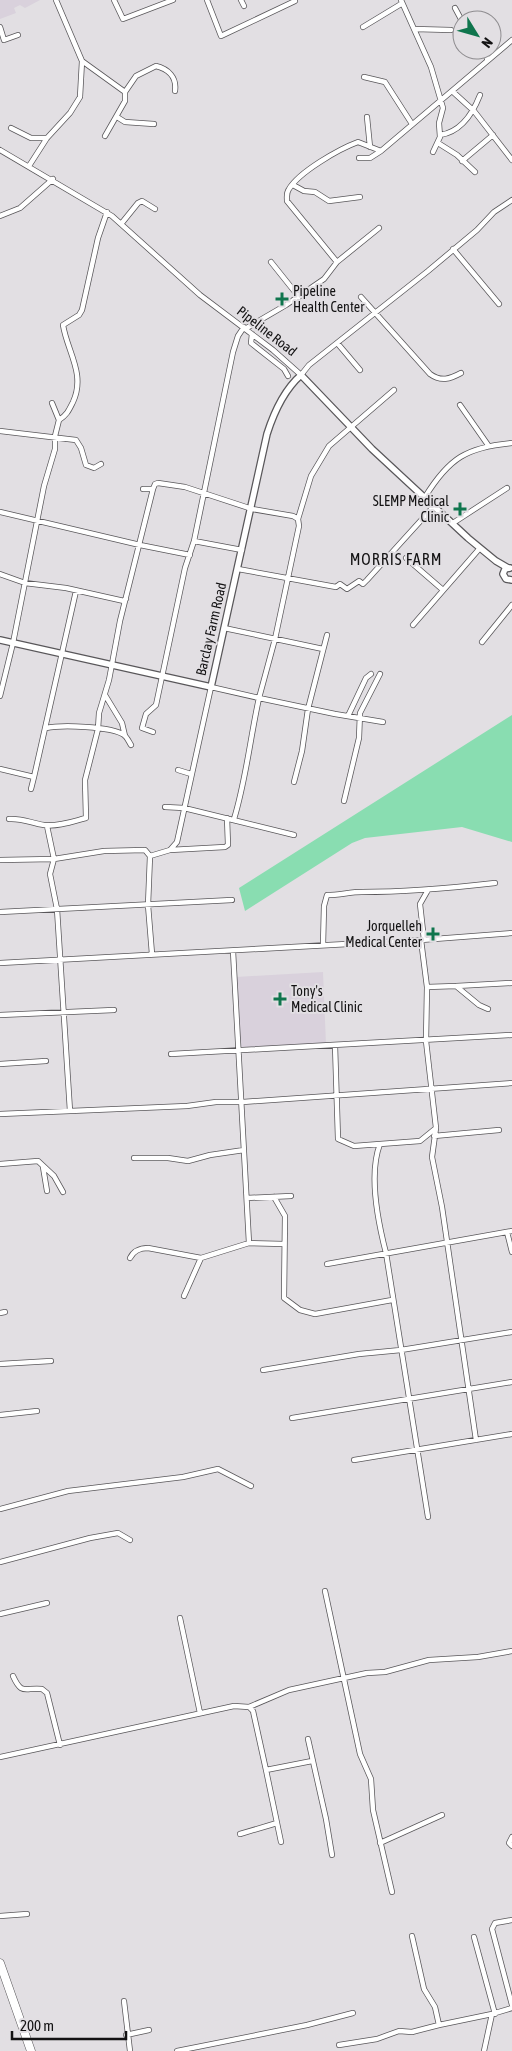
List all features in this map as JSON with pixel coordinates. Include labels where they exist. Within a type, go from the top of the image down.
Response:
[{"type":"highway","points":[[0,1964],[2,1975],[30,2051]]},
{"type":"street","points":[[30,166],[47,138],[70,113],[80,97],[82,61],[56,0]]},
{"type":"street","points":[[114,0],[123,20],[173,0]]},
{"type":"street","points":[[207,0],[221,36],[296,1]]},
{"type":"street","points":[[241,0],[244,6]]},
{"type":"street","points":[[362,27],[401,2],[431,67],[443,108],[439,123],[440,135],[433,152]]},
{"type":"street","points":[[0,27],[5,40],[18,35]]},
{"type":"street","points":[[414,29],[451,30]]},
{"type":"street","points":[[502,48],[512,40]]},
{"type":"street","points":[[359,158],[370,158],[381,151],[486,60]]},
{"type":"street","points":[[82,61],[125,92]]},
{"type":"street","points":[[105,136],[125,102],[125,92],[136,76],[156,66],[171,74],[175,83],[175,91]]},
{"type":"street","points":[[364,77],[385,82],[404,108],[412,124]]},
{"type":"street","points":[[452,91],[474,111],[512,160]]},
{"type":"street","points":[[440,135],[453,130],[474,111],[480,94]]},
{"type":"street","points":[[117,117],[125,122],[154,124]]},
{"type":"street","points":[[367,117],[370,147]]},
{"type":"street","points":[[11,128],[31,138],[47,138]]},
{"type":"street","points":[[462,161],[493,135]]},
{"type":"street","points":[[338,262],[287,201],[287,194],[292,185],[310,169],[347,146],[358,142],[381,151]]},
{"type":"street","points":[[438,143],[457,155],[475,172]]},
{"type":"street","name":"Pipeline Road","points":[[0,150],[107,212],[200,295],[292,366],[352,426],[372,449],[480,548],[496,561],[511,568]]},
{"type":"street","points":[[0,216],[28,203],[53,179]]},
{"type":"street","points":[[292,185],[304,191],[315,192],[329,202],[360,197]]},
{"type":"street","points":[[301,375],[309,365],[338,344],[477,230],[494,212],[512,200]]},
{"type":"street","points":[[121,224],[138,203],[142,201],[155,209]]},
{"type":"street","points":[[0,696],[26,583],[44,486],[55,449],[54,436],[59,420],[67,414],[79,384],[76,366],[63,325],[79,315],[82,310],[98,238],[107,212]]},
{"type":"street","points":[[153,732],[142,728],[146,714],[156,705],[194,542],[233,352],[238,336],[244,328],[299,297],[324,279],[338,262],[379,228]]},
{"type":"street","points":[[453,249],[499,304]]},
{"type":"street","points":[[271,262],[299,297]]},
{"type":"street","points":[[360,296],[435,378],[447,379],[461,373]]},
{"type":"street","points":[[252,334],[251,343],[284,368],[288,376]]},
{"type":"street","points":[[338,344],[360,370]]},
{"type":"street","name":"Barclay Farm Road","points":[[0,640],[211,687],[272,418],[290,386],[301,375]]},
{"type":"street","points":[[234,820],[243,791],[248,748],[275,639],[299,526],[298,519],[311,476],[329,446],[394,390]]},
{"type":"street","points":[[52,403],[59,420]]},
{"type":"street","points":[[460,405],[488,445]]},
{"type":"street","points":[[0,431],[76,440],[81,448],[86,465],[94,468],[101,464]]},
{"type":"street","points":[[425,497],[442,471],[468,452],[488,445],[512,443]]},
{"type":"street","points":[[9,819],[21,818],[47,826],[71,823],[86,818],[85,780],[98,729],[99,712],[105,694],[126,599],[155,484],[185,487],[252,509],[298,519]]},
{"type":"street","points":[[453,523],[507,488]]},
{"type":"street","points":[[143,489],[153,489]]},
{"type":"street","points":[[238,570],[336,587],[340,584],[347,588],[359,581],[363,584],[434,506]]},
{"type":"street","points":[[0,512],[190,555]]},
{"type":"street","points":[[194,542],[242,550]]},
{"type":"street","points":[[412,625],[480,548]]},
{"type":"street","points":[[406,558],[443,590]]},
{"type":"street","name":"Pipeline Road","points":[[496,561],[503,574]]},
{"type":"street","points":[[511,568],[503,574],[506,579],[512,580]]},
{"type":"street","points":[[0,574],[26,583],[44,584],[124,601],[126,599]]},
{"type":"street","points":[[31,789],[76,591]]},
{"type":"street","points":[[482,642],[512,605]]},
{"type":"street","points":[[224,628],[323,649]]},
{"type":"street","points":[[294,782],[302,751],[308,709],[327,634]]},
{"type":"street","points":[[348,716],[362,684],[371,674]]},
{"type":"street","points":[[344,801],[364,703],[380,674]]},
{"type":"street","points":[[170,850],[177,842],[211,687],[308,709],[383,722]]},
{"type":"street","points":[[105,694],[122,722],[125,736],[131,744]]},
{"type":"street","points":[[46,728],[58,725],[98,729],[125,736]]},
{"type":"street","points":[[0,769],[34,777]]},
{"type":"street","points":[[178,770],[191,774]]},
{"type":"street","points":[[165,807],[184,808],[294,835]]},
{"type":"street","points":[[150,856],[170,850],[224,847],[228,845],[227,818]]},
{"type":"street","points":[[47,826],[54,859],[50,874],[57,909],[70,1111]]},
{"type":"street","points":[[0,860],[54,859],[104,851],[145,850],[150,856],[148,905],[152,954]]},
{"type":"street","points":[[323,945],[324,906],[327,895],[344,896],[357,892],[428,890],[495,883]]},
{"type":"street","points":[[412,890],[420,904],[427,987],[426,1040],[436,1128],[432,1157],[447,1242],[476,1440]]},
{"type":"street","points":[[420,904],[428,890]]},
{"type":"street","points":[[0,912],[232,900]]},
{"type":"street","points":[[0,962],[232,951],[512,934]]},
{"type":"street","points":[[232,951],[243,1102],[249,1244]]},
{"type":"street","points":[[427,987],[512,983]]},
{"type":"street","points":[[456,986],[478,1005],[488,1009]]},
{"type":"street","points":[[0,1015],[114,1010]]},
{"type":"street","points":[[171,1054],[238,1052],[451,1037],[512,1035]]},
{"type":"street","points":[[335,1045],[335,1095],[338,1139],[354,1146],[420,1141],[436,1128]]},
{"type":"street","points":[[0,1064],[46,1061]]},
{"type":"street","points":[[0,1114],[243,1102],[512,1084]]},
{"type":"street","points":[[434,1136],[499,1130]]},
{"type":"street","points":[[380,1144],[376,1156],[377,1218],[386,1253],[428,1517]]},
{"type":"street","points":[[134,1158],[168,1158],[188,1162],[210,1155],[244,1150]]},
{"type":"street","points":[[0,1164],[20,1163],[30,1160],[38,1161],[54,1176],[63,1192]]},
{"type":"street","points":[[43,1167],[47,1191]]},
{"type":"street","points":[[247,1198],[291,1196]]},
{"type":"street","points":[[274,1197],[285,1216],[284,1298],[300,1310],[316,1314],[392,1300]]},
{"type":"street","points":[[327,1264],[510,1232],[512,1252]]},
{"type":"street","points":[[130,1258],[133,1253],[141,1248],[202,1258],[249,1244],[284,1244]]},
{"type":"street","points":[[184,1296],[202,1258]]},
{"type":"street","points":[[263,1370],[512,1332]]},
{"type":"street","points":[[0,1364],[52,1361]]},
{"type":"street","points":[[292,1418],[512,1382]]},
{"type":"street","points":[[0,1415],[37,1411]]},
{"type":"street","points":[[354,1460],[512,1434]]},
{"type":"street","points":[[0,1509],[68,1491],[174,1479],[218,1469],[250,1486]]},
{"type":"street","points":[[0,1562],[90,1538],[118,1533],[130,1540]]},
{"type":"street","points":[[325,1591],[360,1754],[371,1779],[373,1810],[392,1892]]},
{"type":"street","points":[[0,1614],[47,1603]]},
{"type":"street","points":[[180,1618],[200,1714]]},
{"type":"street","points":[[0,1757],[234,1706],[249,1707],[289,1690],[344,1677],[385,1672],[429,1660],[478,1657],[512,1652]]},
{"type":"street","points":[[13,1676],[20,1688],[24,1690],[42,1689],[47,1693],[60,1745]]},
{"type":"street","points":[[249,1707],[253,1711],[281,1842]]},
{"type":"street","points":[[308,1739],[332,1855]]},
{"type":"street","points":[[266,1770],[312,1761]]},
{"type":"street","points":[[380,1843],[442,1815]]},
{"type":"street","points":[[240,1834],[277,1823]]},
{"type":"street","points":[[512,1838],[509,1842],[512,1846]]},
{"type":"street","points":[[0,1916],[27,1914]]},
{"type":"street","points":[[339,2045],[377,2039],[399,2031],[412,2032],[494,2014],[512,2006],[492,1928],[495,1923],[512,1920]]},
{"type":"street","points":[[412,1936],[424,1989],[435,2007],[439,2025]]},
{"type":"street","points":[[474,1937],[494,2014],[484,2051]]},
{"type":"street","points":[[124,2001],[126,2035],[130,2051]]},
{"type":"street","points":[[177,2051],[307,2025],[353,2013]]},
{"type":"street","points":[[126,2035],[149,2030]]},
{"type":"shaded area","points":[[0,0],[40,0],[25,8],[20,5],[14,8],[16,13],[0,19]]},
{"type":"shaded area","name":"Tony's Medical Clinic","points":[[323,972],[326,1044],[240,1049],[236,977]]},
{"type":"green space","points":[[512,715],[512,842],[462,827],[365,838],[352,843],[245,911],[239,888]]},
{"type":"place","name":"Pipeline Health Center","points":[[282,299]]},
{"type":"place","name":"SLEMP Medical Clinic","points":[[460,509]]},
{"type":"place","name":"Jorquelleh Medical Center","points":[[433,934]]},
{"type":"place","name":"Tony's Medical Clinic","points":[[280,999]]},
{"type":"district","name":"MORRIS FARM","points":[[396,559]]}]
